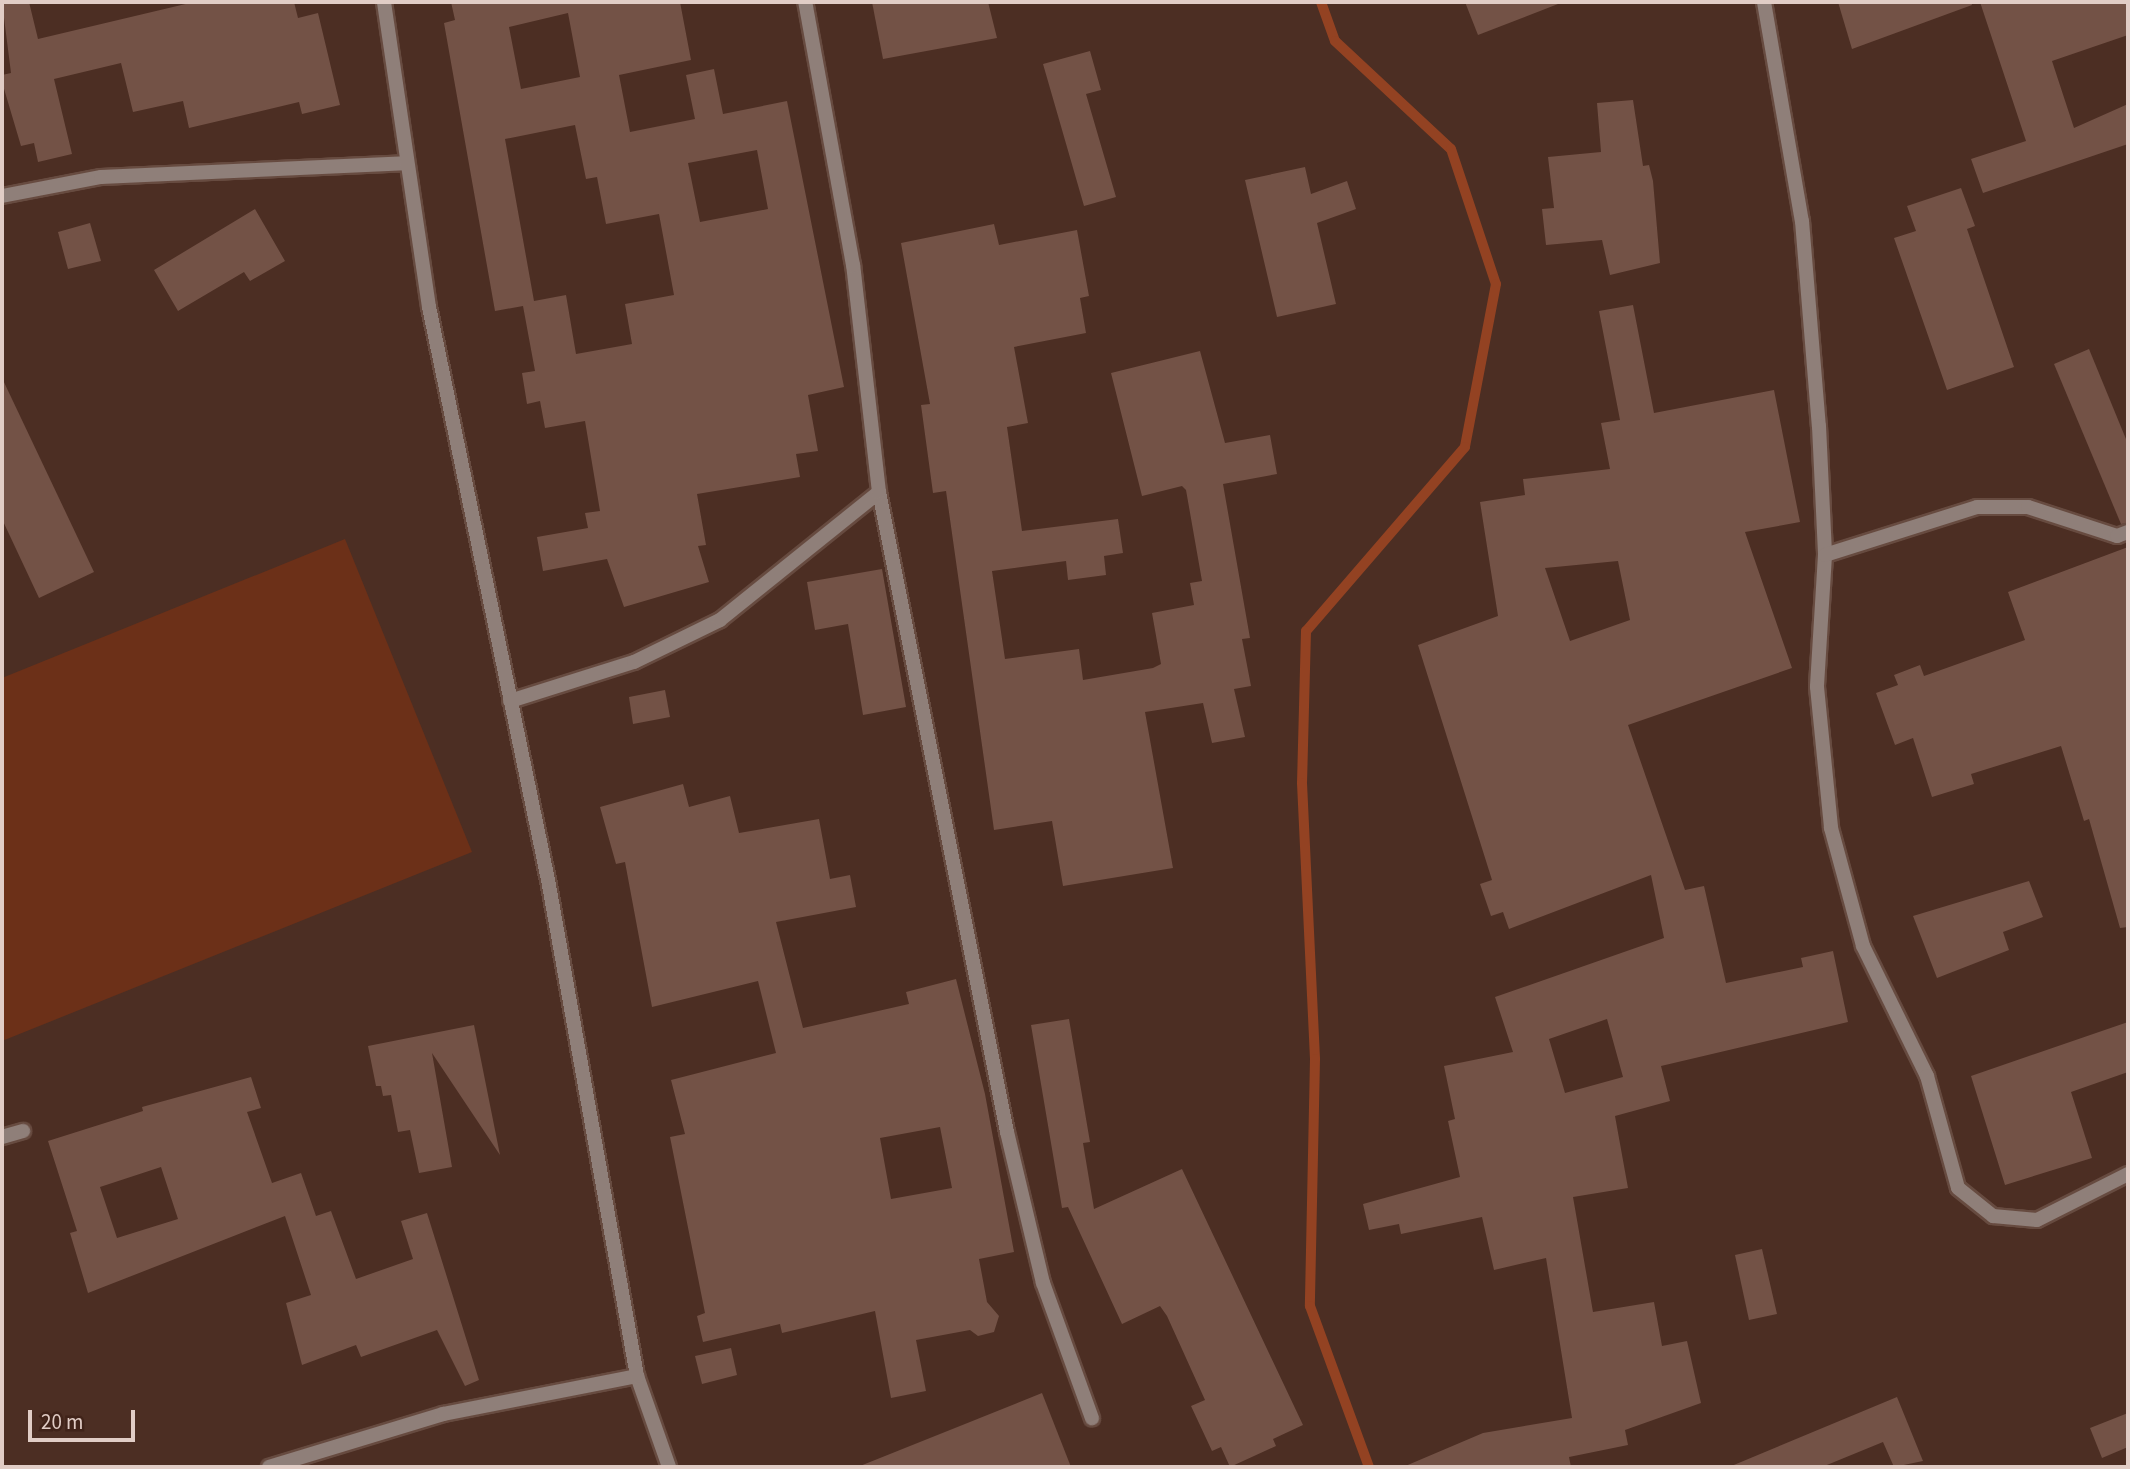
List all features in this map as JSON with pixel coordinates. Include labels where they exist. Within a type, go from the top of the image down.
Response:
[{"type":"street","points":[[384,2],[405,163],[637,1376],[669,1467]]},
{"type":"street","points":[[805,2],[853,265],[879,492],[1007,1132],[1043,1283],[1092,1418]]},
{"type":"street","points":[[1764,2],[1802,221],[1825,555],[1817,687],[1831,828],[1863,946],[1927,1076],[1958,1188],[1993,1216],[2037,1220],[2128,1174]]},
{"type":"street","points":[[2,196],[101,177],[405,163]]},
{"type":"street","points":[[510,701],[634,662],[720,620],[879,492]]},
{"type":"street","points":[[1825,555],[1977,507],[2028,507],[2118,536],[2128,532]]},
{"type":"street","points":[[2,1138],[23,1131]]},
{"type":"street","points":[[269,1467],[443,1414],[637,1376]]},
{"type":"shaded area","points":[[345,539],[472,852],[2,1041],[2,678]]},
{"type":"building","points":[[2,2],[29,2],[38,39],[194,2],[294,2],[298,18],[318,13],[340,105],[302,114],[299,102],[189,128],[183,101],[133,112],[121,63],[54,79],[72,154],[38,162],[34,143],[21,146],[2,82],[2,75],[11,73]]},
{"type":"building","points":[[451,2],[680,2],[691,60],[619,75],[630,132],[695,119],[686,75],[714,69],[723,114],[787,101],[844,387],[808,395],[818,451],[796,454],[800,477],[697,494],[706,545],[698,546],[709,582],[624,607],[607,559],[543,571],[537,537],[588,528],[585,513],[600,511],[585,421],[545,428],[540,401],[527,404],[522,373],[535,371],[523,306],[495,311],[444,23],[455,20]],"holes":[[[568,13],[580,77],[521,89],[509,27]],[[575,125],[586,179],[597,177],[606,224],[659,214],[674,295],[625,304],[632,344],[576,354],[566,295],[534,301],[505,139]],[[757,150],[768,209],[700,222],[688,163]]]},
{"type":"building","points":[[872,2],[988,2],[997,38],[883,59]]},
{"type":"building","points":[[1465,2],[1557,2],[1558,4],[1478,35]]},
{"type":"building","points":[[1838,2],[1971,2],[1972,5],[1852,49]]},
{"type":"building","points":[[1980,2],[2128,2],[2128,35],[2052,61],[2074,128],[2128,104],[2128,144],[1983,193],[1971,159],[2026,141]]},
{"type":"building","points":[[1090,51],[1101,90],[1086,94],[1116,197],[1084,206],[1043,64]]},
{"type":"building","points":[[1633,100],[1643,166],[1649,165],[1653,181],[1660,263],[1610,275],[1602,240],[1546,245],[1542,209],[1554,208],[1548,157],[1601,152],[1597,103]]},
{"type":"building","points":[[1305,167],[1311,194],[1347,181],[1356,209],[1317,223],[1336,304],[1277,317],[1245,180]]},
{"type":"building","points":[[1961,188],[1975,226],[1967,229],[2014,367],[1947,390],[1894,238],[1916,231],[1907,206]]},
{"type":"building","points":[[255,209],[285,261],[250,281],[244,272],[178,311],[154,270]]},
{"type":"building","points":[[90,223],[101,261],[68,269],[58,232]]},
{"type":"building","points":[[994,224],[999,245],[1077,230],[1089,296],[1080,298],[1086,333],[1014,347],[1028,423],[1007,427],[1022,531],[1118,519],[1123,553],[1104,556],[1106,575],[1068,580],[1066,561],[992,571],[1005,659],[1079,649],[1083,680],[1153,668],[1161,664],[1152,613],[1194,605],[1190,583],[1202,581],[1186,490],[1182,486],[1142,496],[1111,373],[1200,351],[1225,443],[1270,435],[1277,474],[1223,484],[1250,638],[1242,639],[1251,686],[1234,689],[1245,737],[1212,743],[1203,703],[1145,712],[1173,868],[1063,886],[1052,821],[994,830],[946,491],[933,493],[921,405],[930,404],[901,243]]},
{"type":"building","points":[[1633,305],[1654,413],[1774,390],[1800,522],[1745,532],[1792,668],[1628,725],[1685,890],[1704,886],[1726,983],[1803,967],[1801,958],[1833,951],[1848,1022],[1661,1066],[1670,1101],[1615,1116],[1628,1188],[1573,1197],[1593,1312],[1654,1302],[1662,1346],[1687,1341],[1701,1403],[1625,1430],[1628,1445],[1569,1457],[1571,1467],[1403,1467],[1483,1433],[1572,1418],[1546,1258],[1494,1270],[1482,1217],[1401,1234],[1399,1224],[1369,1230],[1363,1204],[1460,1177],[1448,1121],[1455,1119],[1444,1066],[1513,1052],[1495,997],[1664,938],[1651,875],[1509,929],[1503,912],[1491,916],[1480,884],[1492,880],[1418,645],[1498,616],[1480,502],[1525,495],[1523,479],[1610,469],[1601,423],[1620,420],[1599,311]],"holes":[[[1618,561],[1630,620],[1570,641],[1545,568]],[[1607,1019],[1623,1077],[1565,1093],[1549,1039]]]},
{"type":"building","points":[[2089,349],[2128,444],[2128,523],[2121,524],[2054,364]]},
{"type":"building","points":[[2,378],[94,572],[39,598],[2,519]]},
{"type":"building","points":[[2128,547],[2128,927],[2120,928],[2089,819],[2084,821],[2061,746],[1971,774],[1974,784],[1932,797],[1913,738],[1895,745],[1876,693],[1898,685],[1894,675],[1920,665],[1924,676],[2025,640],[2008,592]]},
{"type":"building","points":[[882,569],[906,707],[863,715],[848,624],[815,630],[807,582]]},
{"type":"building","points":[[665,690],[670,717],[633,724],[629,697]]},
{"type":"building","points":[[683,784],[689,807],[730,796],[739,833],[819,819],[830,879],[850,875],[856,907],[776,922],[803,1028],[909,1004],[906,992],[956,979],[985,1094],[1014,1252],[979,1259],[987,1302],[999,1316],[994,1332],[978,1336],[970,1330],[916,1340],[926,1391],[891,1398],[875,1311],[782,1333],[780,1324],[703,1342],[697,1316],[705,1313],[670,1137],[685,1134],[671,1080],[776,1053],[758,981],[652,1007],[625,862],[616,864],[600,807]],"holes":[[[940,1127],[952,1188],[891,1199],[880,1138]]]},
{"type":"building","points":[[2029,881],[2043,917],[2003,932],[2009,950],[1937,978],[1913,916]]},
{"type":"building","points":[[1069,1019],[1090,1142],[1083,1143],[1094,1209],[1182,1169],[1303,1425],[1273,1439],[1276,1446],[1230,1467],[1221,1447],[1212,1451],[1191,1406],[1205,1400],[1167,1316],[1160,1306],[1122,1324],[1068,1207],[1062,1208],[1031,1025]]},
{"type":"building","points":[[2128,1022],[2128,1072],[2071,1092],[2092,1158],[2005,1185],[1971,1076]]},
{"type":"building","points":[[474,1025],[500,1155],[432,1053],[452,1167],[419,1173],[410,1130],[398,1132],[391,1095],[383,1096],[381,1086],[376,1086],[368,1046]]},
{"type":"building","points":[[251,1077],[261,1108],[247,1112],[272,1183],[301,1173],[316,1216],[331,1211],[356,1279],[413,1259],[401,1221],[427,1213],[479,1380],[465,1386],[437,1330],[361,1357],[356,1345],[302,1365],[286,1303],[311,1295],[285,1216],[88,1293],[70,1233],[77,1231],[48,1141],[143,1111],[142,1107]],"holes":[[[161,1167],[178,1219],[117,1238],[100,1187]]]},
{"type":"building","points":[[1762,1249],[1777,1314],[1749,1320],[1735,1255]]},
{"type":"building","points":[[731,1348],[737,1375],[702,1384],[695,1356]]},
{"type":"building","points":[[1042,1393],[1071,1467],[860,1467],[860,1466]]},
{"type":"building","points":[[1897,1397],[1923,1461],[1894,1467],[1883,1442],[1822,1467],[1729,1467]]},
{"type":"building","points":[[2128,1413],[2128,1447],[2102,1458],[2090,1428]]},
{"type":"waterway","points":[[1321,2],[1335,41],[1451,149],[1496,284],[1465,447],[1306,631],[1302,783],[1315,1059],[1310,1306],[1369,1467]]}]
